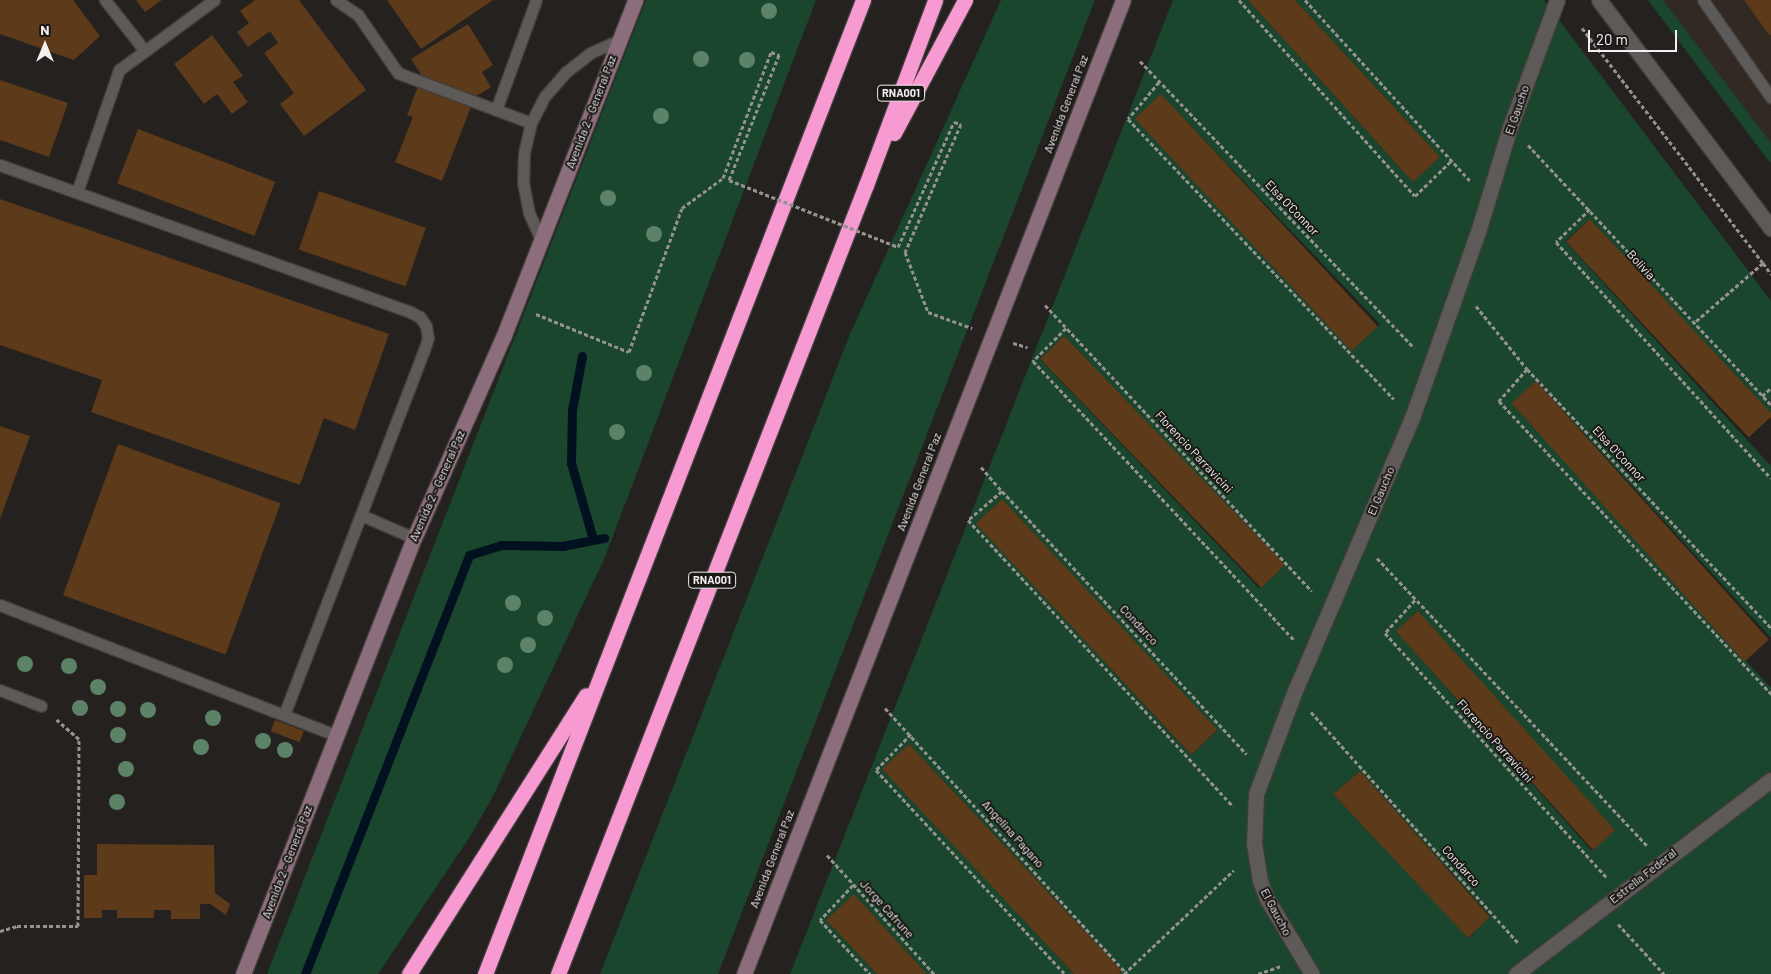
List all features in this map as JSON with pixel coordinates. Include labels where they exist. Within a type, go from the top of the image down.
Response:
[{"type":"highway","points":[[485,974],[863,0]]},
{"type":"highway","name":"RNA001","points":[[558,974],[866,185],[935,0]]},
{"type":"highway","points":[[866,185],[965,0]]},
{"type":"highway","points":[[409,974],[606,664]]},
{"type":"street","name":"Avenida 2 - General Paz","points":[[243,974],[414,538],[516,306],[635,0]]},
{"type":"street","name":"Avenida General Paz","points":[[744,974],[1123,0]]},
{"type":"street","name":"El Gaucho","points":[[1312,974],[1266,899],[1257,860],[1254,828],[1256,794],[1262,772],[1294,693],[1331,612],[1412,418],[1488,201],[1510,127],[1557,0]]},
{"type":"street","points":[[1599,0],[1771,228]]},
{"type":"street","name":"Estrella Federal","points":[[1516,974],[1661,861],[1771,780]]},
{"type":"lane","points":[[105,0],[144,50]]},
{"type":"lane","points":[[77,192],[119,70],[214,0]]},
{"type":"lane","points":[[336,0],[358,15],[398,73],[531,123]]},
{"type":"lane","points":[[496,110],[536,0]]},
{"type":"lane","points":[[1703,0],[1771,98]]},
{"type":"lane","points":[[542,240],[529,213],[523,183],[524,153],[531,123],[545,96],[566,72],[590,53],[619,40]]},
{"type":"lane","points":[[0,164],[420,317],[426,326],[428,338],[285,713]]},
{"type":"lane","points":[[361,515],[414,538]]},
{"type":"lane","points":[[0,605],[285,713],[337,736]]},
{"type":"lane","points":[[0,690],[41,706]]},
{"type":"path","points":[[1239,0],[1415,196],[1452,160]]},
{"type":"path","points":[[1305,0],[1488,201]]},
{"type":"path","points":[[1582,28],[1771,274]]},
{"type":"path","points":[[516,306],[629,352],[682,208],[722,178],[771,52],[779,55],[730,180],[898,247],[954,122],[961,124],[905,252],[928,312],[1027,347]]},
{"type":"path","name":"Elsa O'Connor","points":[[1140,61],[1431,366]]},
{"type":"path","points":[[1159,82],[1128,120],[1412,418]]},
{"type":"path","name":"Bolivia","points":[[1510,127],[1590,209],[1771,405]]},
{"type":"path","points":[[1590,209],[1556,242],[1771,478]]},
{"type":"path","points":[[1694,323],[1763,263]]},
{"type":"path","name":"Elsa O'Connor","points":[[1459,287],[1527,369],[1771,628]]},
{"type":"path","name":"Florencio Parravicini","points":[[1045,305],[1331,612]]},
{"type":"path","points":[[1066,328],[1033,361],[1311,658]]},
{"type":"path","points":[[1527,369],[1499,401],[1771,694]]},
{"type":"path","points":[[1762,396],[1771,388]]},
{"type":"path","name":"Condarco","points":[[981,466],[1262,772]]},
{"type":"path","points":[[1002,491],[968,520],[1254,828]]},
{"type":"path","points":[[1360,539],[1661,861]]},
{"type":"path","name":"Florencio Parravicini","points":[[1415,600],[1385,633],[1621,894]]},
{"type":"path","name":"Condarco","points":[[1294,693],[1534,961]]},
{"type":"path","points":[[0,932],[17,926],[78,926],[79,739],[41,706]]},
{"type":"path","name":"Angelina Pagano","points":[[885,708],[911,734],[1125,973]]},
{"type":"path","points":[[911,734],[876,770],[1066,974]]},
{"type":"path","name":"Jorge Cafrune","points":[[827,854],[934,974]]},
{"type":"path","points":[[1125,973],[1236,868],[1257,860]]},
{"type":"path","points":[[853,885],[820,920],[870,974]]},
{"type":"path","points":[[1602,907],[1664,974]]},
{"type":"shaded area","points":[[1648,0],[1771,0],[1771,164]]},
{"type":"green space","points":[[646,0],[816,0],[605,557],[495,792],[473,832],[378,974],[267,974]]},
{"type":"green space","points":[[1001,0],[1095,0],[718,974],[600,974],[850,334]]},
{"type":"green space","points":[[1173,0],[1248,0],[1413,182],[1440,157],[1295,0],[1544,0],[1771,301],[1771,416],[1590,219],[1565,241],[1771,466],[1771,638],[1536,381],[1512,403],[1771,688],[1771,974],[1119,974],[1122,971],[909,744],[883,769],[1074,974],[927,974],[854,894],[826,920],[877,974],[790,974]],"holes":[[[1161,95],[1380,324],[1355,348],[1135,118]],[[1064,336],[1283,565],[1259,588],[1040,359]],[[1002,499],[1217,731],[1191,755],[976,523]],[[1418,611],[1614,831],[1592,851],[1396,631]],[[1360,771],[1490,916],[1469,938],[1333,794]]]},
{"type":"green space","points":[[1648,0],[1663,0],[1771,143],[1771,164]]},
{"type":"building","points":[[0,0],[73,0],[100,36],[74,60],[0,34]]},
{"type":"building","points":[[136,0],[162,0],[145,12]]},
{"type":"building","points":[[255,0],[299,0],[366,90],[304,136],[280,104],[294,93],[264,53],[278,43],[270,31],[248,47],[237,32],[249,23],[240,11]]},
{"type":"building","points":[[387,0],[493,0],[421,49]]},
{"type":"building","points":[[1248,0],[1295,0],[1440,157],[1413,182]]},
{"type":"building","points":[[1744,0],[1771,0],[1770,36]]},
{"type":"building","points":[[468,24],[493,65],[482,72],[491,87],[475,97],[442,181],[395,162],[413,117],[407,115],[422,76],[411,59]]},
{"type":"building","points":[[212,35],[243,76],[233,82],[248,102],[232,114],[217,94],[204,104],[174,64]]},
{"type":"building","points":[[0,80],[68,103],[49,157],[0,140]]},
{"type":"building","points":[[1161,94],[1378,327],[1352,351],[1135,119]]},
{"type":"building","points":[[138,129],[275,182],[254,236],[117,183]]},
{"type":"building","points":[[319,191],[426,228],[406,286],[299,250]]},
{"type":"building","points":[[0,199],[389,334],[355,430],[324,418],[300,485],[91,412],[102,380],[0,345]]},
{"type":"building","points":[[1590,219],[1771,413],[1771,417],[1749,438],[1566,242]]},
{"type":"building","points":[[1064,336],[1285,565],[1261,588],[1040,359]]},
{"type":"building","points":[[1536,381],[1769,640],[1744,662],[1511,403]]},
{"type":"building","points":[[0,426],[30,436],[0,519]]},
{"type":"building","points":[[118,444],[281,503],[226,654],[63,595]]},
{"type":"building","points":[[1002,499],[1218,730],[1191,755],[976,524]]},
{"type":"building","points":[[1418,611],[1615,830],[1593,850],[1396,631]]},
{"type":"building","points":[[275,720],[304,731],[300,742],[271,731]]},
{"type":"building","points":[[909,744],[1122,971],[1119,974],[1074,974],[882,769]]},
{"type":"building","points":[[1360,771],[1490,917],[1468,938],[1333,794]]},
{"type":"building","points":[[97,844],[214,845],[215,893],[230,904],[226,915],[210,904],[200,904],[200,919],[171,919],[171,910],[154,910],[154,918],[117,918],[117,910],[102,910],[102,918],[84,918],[84,875],[97,875]]},
{"type":"building","points":[[854,894],[927,974],[877,974],[826,920]]},
{"type":"waterway","points":[[582,356],[572,410],[571,463],[593,539]]},
{"type":"waterway","points":[[305,974],[469,555],[501,545],[562,546],[604,538]]}]
